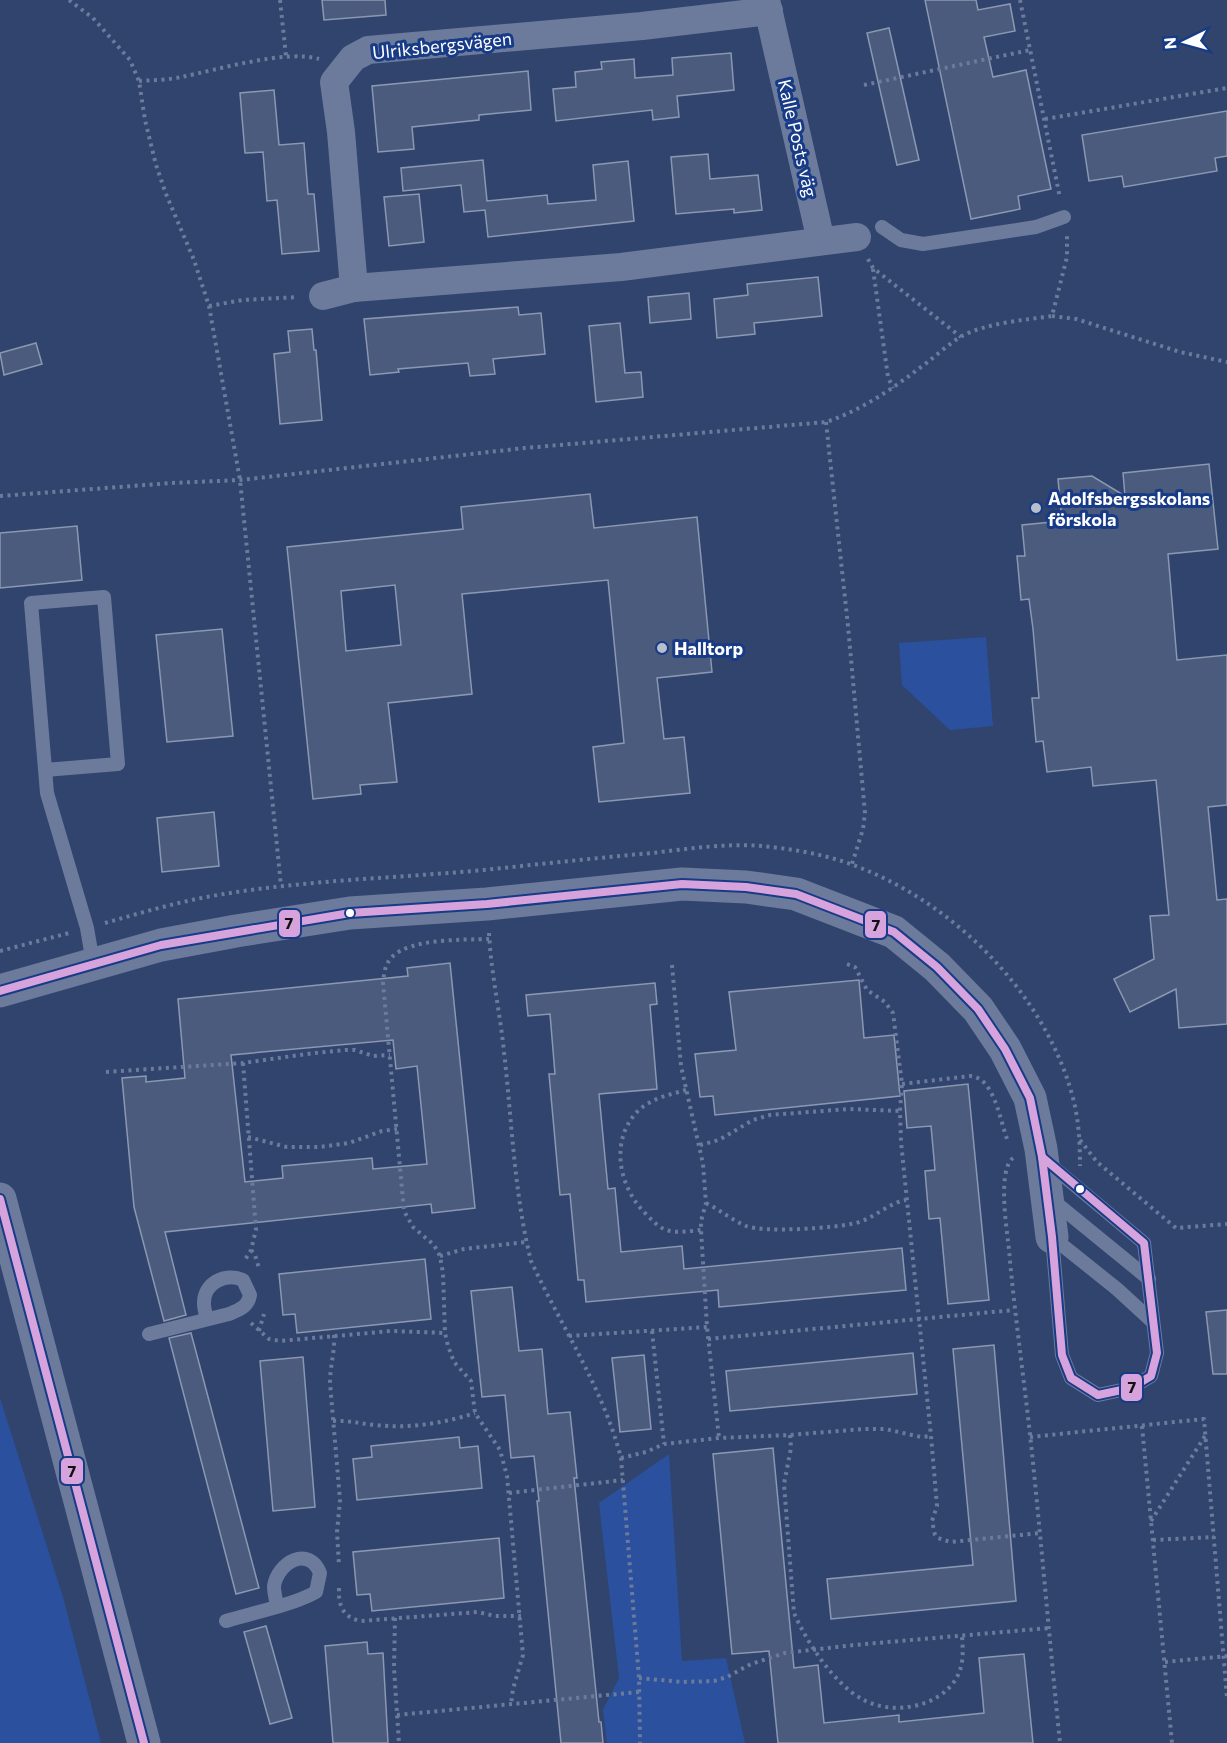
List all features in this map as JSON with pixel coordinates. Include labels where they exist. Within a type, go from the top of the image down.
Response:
[{"type":"street","name":"Kalle Posts väg","points":[[768,6],[821,241]]},
{"type":"street","name":"Ulriksbergsvägen","points":[[354,288],[341,132],[334,82],[354,58],[368,50],[642,26],[768,6]]},
{"type":"street","points":[[322,296],[354,288],[621,267],[821,241],[869,232]]},
{"type":"street","points":[[0,991],[161,945],[338,915],[487,904],[682,884],[746,887],[796,894],[894,932],[937,968],[978,1009],[1005,1049],[1030,1098],[1027,1153],[1047,1196],[1052,1237]]},
{"type":"street","points":[[0,1199],[144,1743]]},
{"type":"lane","points":[[869,232],[923,244],[1036,227],[1064,217]]},
{"type":"lane","points":[[45,770],[118,764],[104,597],[31,603],[45,770],[47,793],[87,928],[93,963]]},
{"type":"lane","points":[[1027,1153],[1144,1243],[1157,1353],[1151,1376],[1131,1388],[1098,1395],[1071,1378],[1062,1355],[1052,1237]]},
{"type":"lane","points":[[1047,1196],[1149,1279]]},
{"type":"lane","points":[[1052,1237],[1117,1289],[1153,1322]]},
{"type":"lane","points":[[149,1334],[207,1319],[241,1309],[247,1304],[250,1294],[243,1280],[235,1277],[220,1278],[206,1291],[203,1304],[207,1319]]},
{"type":"lane","points":[[226,1621],[277,1606]]},
{"type":"path","points":[[0,951],[222,894],[281,886],[240,480],[209,306],[194,260],[156,165],[145,120],[139,81],[130,60],[93,18],[69,0]]},
{"type":"path","points":[[280,0],[286,56]]},
{"type":"path","points":[[1020,0],[1045,119],[1068,247],[1052,316]]},
{"type":"path","points":[[864,85],[1030,50]]},
{"type":"path","points":[[139,81],[177,78],[286,56],[308,56],[328,62]]},
{"type":"path","points":[[1045,119],[1227,88]]},
{"type":"path","points":[[869,232],[888,377],[893,388]]},
{"type":"path","points":[[873,268],[961,337]]},
{"type":"path","points":[[209,306],[243,300],[322,296]]},
{"type":"path","points":[[0,496],[240,480],[525,448],[826,422],[848,414],[893,388],[961,337],[978,330],[1052,316],[1076,319],[1180,352],[1227,362]]},
{"type":"path","points":[[826,422],[865,813],[863,829],[852,864]]},
{"type":"path","points":[[484,870],[489,939],[526,1242],[534,1268],[605,1414],[621,1458],[639,1678],[640,1743]]},
{"type":"path","points":[[489,939],[415,946],[393,955],[384,970],[383,983],[404,1211],[412,1227],[434,1245],[440,1256],[443,1273],[445,1333],[454,1362],[471,1381],[475,1413],[500,1450],[507,1476],[523,1655],[511,1704]]},
{"type":"path","points":[[847,964],[855,967],[867,990],[885,1002],[893,1012],[902,1084],[900,1111],[906,1200],[920,1320],[937,1506],[932,1521],[935,1535],[950,1542],[1040,1533]]},
{"type":"path","points":[[672,965],[679,1042],[686,1090],[700,1145],[706,1203],[701,1230],[708,1339],[719,1438]]},
{"type":"path","points":[[106,1072],[243,1063],[346,1050],[355,1050],[373,1056],[390,1055]]},
{"type":"path","points":[[235,1277],[251,1250],[256,1230],[243,1063]]},
{"type":"path","points":[[902,1084],[970,1076],[981,1078],[992,1093],[1008,1144]]},
{"type":"path","points":[[686,1090],[656,1099],[636,1113],[624,1134],[620,1161],[624,1179],[632,1196],[655,1223],[670,1231],[701,1230]]},
{"type":"path","points":[[700,1145],[719,1140],[753,1120],[770,1115],[849,1109],[900,1111]]},
{"type":"path","points":[[248,1137],[287,1147],[320,1147],[349,1143],[382,1131],[397,1129]]},
{"type":"path","points":[[1081,1171],[1080,1139],[1096,1162],[1176,1228],[1227,1224]]},
{"type":"path","points":[[1027,1153],[1016,1156],[1006,1165],[1004,1177],[1014,1310],[1030,1437],[1060,1743]]},
{"type":"path","points":[[706,1203],[746,1226],[771,1230],[855,1223],[875,1216],[895,1202],[906,1200]]},
{"type":"path","points":[[440,1256],[464,1249],[526,1242]]},
{"type":"path","points":[[241,1309],[248,1320],[270,1339],[286,1342],[334,1335],[391,1331],[445,1333]]},
{"type":"path","points":[[708,1339],[1014,1310]]},
{"type":"path","points":[[569,1336],[707,1327]]},
{"type":"path","points":[[652,1331],[664,1444]]},
{"type":"path","points":[[334,1335],[335,1352],[330,1371],[330,1383],[340,1500],[337,1532],[339,1571]]},
{"type":"path","points":[[333,1421],[349,1420],[391,1426],[456,1419],[475,1413]]},
{"type":"path","points":[[1030,1437],[1204,1419],[1227,1698]]},
{"type":"path","points":[[1142,1426],[1172,1743]]},
{"type":"path","points":[[621,1458],[646,1452],[664,1444],[719,1438],[863,1429],[885,1429],[921,1437],[931,1436]]},
{"type":"path","points":[[790,1435],[791,1448],[784,1484],[794,1612],[801,1631],[832,1674],[862,1700],[882,1707],[907,1707],[940,1695],[956,1679],[963,1659],[963,1636]]},
{"type":"path","points":[[1151,1521],[1205,1436]]},
{"type":"path","points":[[509,1493],[623,1480]]},
{"type":"path","points":[[1153,1540],[1214,1537]]},
{"type":"path","points":[[339,1581],[341,1610],[361,1622],[478,1612],[495,1616],[521,1616]]},
{"type":"path","points":[[395,1618],[394,1668],[399,1743]]},
{"type":"path","points":[[639,1678],[682,1682],[714,1681],[773,1656],[1049,1628]]},
{"type":"path","points":[[1165,1662],[1225,1656]]},
{"type":"path","points":[[397,1715],[639,1692]]},
{"type":"shaded area","points":[[986,637],[993,726],[950,730],[902,685],[899,643]]},
{"type":"shaded area","points":[[0,1398],[63,1597],[101,1743],[0,1743]]},
{"type":"shaded area","points":[[669,1454],[682,1661],[726,1658],[745,1743],[607,1743],[603,1710],[619,1678],[599,1503]]},
{"type":"building","points":[[322,0],[385,0],[386,15],[324,20]]},
{"type":"building","points":[[925,0],[976,0],[978,10],[1010,4],[1015,31],[984,37],[993,77],[1026,70],[1051,189],[1018,196],[1020,209],[971,219]]},
{"type":"building","points":[[889,28],[919,160],[897,165],[867,33]]},
{"type":"building","points":[[731,53],[734,90],[677,96],[679,117],[653,120],[652,110],[556,121],[553,89],[576,87],[575,72],[602,69],[601,62],[634,59],[635,78],[673,75],[672,58]]},
{"type":"building","points":[[528,71],[531,110],[479,115],[479,120],[412,127],[414,149],[378,152],[372,86]]},
{"type":"building","points":[[274,90],[279,145],[304,143],[308,194],[314,194],[319,251],[282,254],[277,200],[267,201],[263,152],[245,153],[240,93]]},
{"type":"building","points":[[1227,111],[1227,156],[1215,158],[1217,171],[1124,187],[1122,176],[1089,181],[1082,135]]},
{"type":"building","points":[[708,154],[710,179],[758,175],[762,210],[734,213],[734,209],[676,214],[671,157]]},
{"type":"building","points":[[483,160],[487,201],[547,195],[548,204],[596,200],[593,165],[628,161],[634,221],[488,237],[485,210],[464,212],[461,185],[403,191],[401,168]]},
{"type":"building","points":[[419,194],[424,242],[389,246],[384,197]]},
{"type":"building","points":[[818,277],[822,316],[754,323],[755,334],[717,338],[714,299],[748,295],[747,284]]},
{"type":"building","points":[[689,293],[691,319],[650,323],[648,297]]},
{"type":"building","points":[[518,307],[519,315],[541,313],[545,354],[493,359],[495,374],[470,376],[468,363],[398,369],[399,372],[370,375],[364,319]]},
{"type":"building","points":[[620,323],[625,373],[641,372],[643,397],[596,402],[589,326]]},
{"type":"building","points":[[312,329],[322,420],[280,424],[274,354],[290,352],[288,331]]},
{"type":"building","points":[[36,343],[42,364],[4,375],[0,353]]},
{"type":"building","points":[[1209,464],[1218,549],[1168,554],[1177,660],[1227,655],[1227,805],[1208,807],[1217,900],[1227,899],[1227,1024],[1179,1028],[1176,989],[1130,1012],[1114,979],[1154,959],[1150,916],[1169,915],[1156,780],[1093,786],[1091,767],[1047,772],[1043,741],[1036,742],[1032,698],[1039,698],[1033,629],[1029,599],[1021,600],[1017,556],[1025,556],[1022,525],[1062,521],[1058,479],[1092,476],[1125,496],[1123,473]]},
{"type":"building","name":"Halltorp","points":[[590,494],[594,528],[697,517],[712,672],[657,678],[664,739],[684,737],[690,793],[599,802],[593,747],[624,743],[608,580],[462,594],[472,694],[388,703],[397,782],[360,785],[361,794],[313,799],[287,547],[463,529],[461,507]],"holes":[[[395,585],[401,645],[346,651],[341,591]]]},
{"type":"building","points":[[77,526],[82,580],[0,588],[0,533]]},
{"type":"building","points":[[222,629],[233,736],[167,742],[156,635]]},
{"type":"building","points":[[214,812],[219,866],[162,872],[157,818]]},
{"type":"building","points":[[450,963],[475,1208],[432,1213],[431,1204],[165,1232],[186,1315],[164,1321],[134,1207],[122,1078],[146,1076],[146,1082],[185,1078],[178,999],[408,976],[407,968]],"holes":[[[393,1040],[396,1069],[417,1066],[427,1164],[373,1169],[372,1158],[282,1166],[283,1178],[245,1182],[231,1055]]]},
{"type":"building","points":[[859,980],[864,1038],[894,1035],[900,1096],[715,1115],[713,1096],[700,1097],[695,1054],[736,1050],[729,992]]},
{"type":"building","points":[[655,983],[657,1004],[650,1005],[657,1089],[599,1094],[608,1189],[615,1188],[621,1252],[682,1246],[684,1269],[902,1248],[906,1290],[719,1307],[718,1290],[586,1302],[584,1280],[578,1280],[570,1194],[560,1195],[549,1074],[555,1074],[550,1014],[528,1016],[526,995]]},
{"type":"building","points":[[968,1084],[989,1300],[948,1304],[940,1218],[929,1219],[925,1171],[935,1170],[931,1126],[907,1128],[904,1091]]},
{"type":"building","points":[[425,1259],[431,1319],[297,1333],[295,1314],[283,1315],[279,1274]]},
{"type":"building","points":[[512,1287],[519,1351],[542,1349],[548,1414],[570,1412],[577,1478],[574,1478],[603,1743],[561,1743],[534,1456],[511,1458],[505,1395],[482,1397],[471,1291]]},
{"type":"building","points":[[1227,1310],[1227,1374],[1213,1374],[1206,1312]]},
{"type":"building","points":[[191,1333],[259,1588],[236,1594],[169,1338]]},
{"type":"building","points":[[994,1345],[1016,1601],[831,1619],[827,1579],[973,1565],[953,1349]]},
{"type":"building","points":[[913,1353],[917,1394],[730,1411],[726,1371]]},
{"type":"building","points":[[644,1355],[651,1429],[620,1432],[612,1358]]},
{"type":"building","points":[[303,1357],[315,1507],[273,1511],[260,1361]]},
{"type":"building","points":[[459,1437],[460,1448],[478,1446],[482,1488],[357,1500],[353,1459],[372,1457],[371,1446]]},
{"type":"building","points":[[773,1448],[794,1668],[818,1665],[824,1723],[899,1715],[899,1722],[984,1713],[979,1658],[1024,1654],[1033,1743],[778,1743],[769,1651],[732,1654],[713,1454]]},
{"type":"building","points":[[499,1538],[504,1598],[372,1611],[370,1594],[357,1595],[353,1552]]},
{"type":"building","points":[[266,1626],[292,1718],[270,1724],[244,1632]]},
{"type":"building","points":[[367,1642],[368,1654],[383,1653],[388,1743],[333,1743],[325,1646]]},
{"type":"transit line","name":"7","points":[[0,991],[161,945],[350,913],[487,904],[682,884],[746,887],[796,894],[894,932],[937,967],[978,1009],[1005,1049],[1030,1098],[1042,1157]]},
{"type":"transit line","name":"7","points":[[1042,1157],[1144,1243],[1157,1353],[1151,1376],[1131,1388],[1098,1395],[1071,1378],[1062,1355],[1052,1237],[1042,1157]]},
{"type":"transit line","name":"7","points":[[0,1199],[144,1743]]},
{"type":"place","name":"Adolfsbergsskolans förskola","points":[[1036,508]]},
{"type":"place","name":"Halltorp","points":[[662,648]]}]
